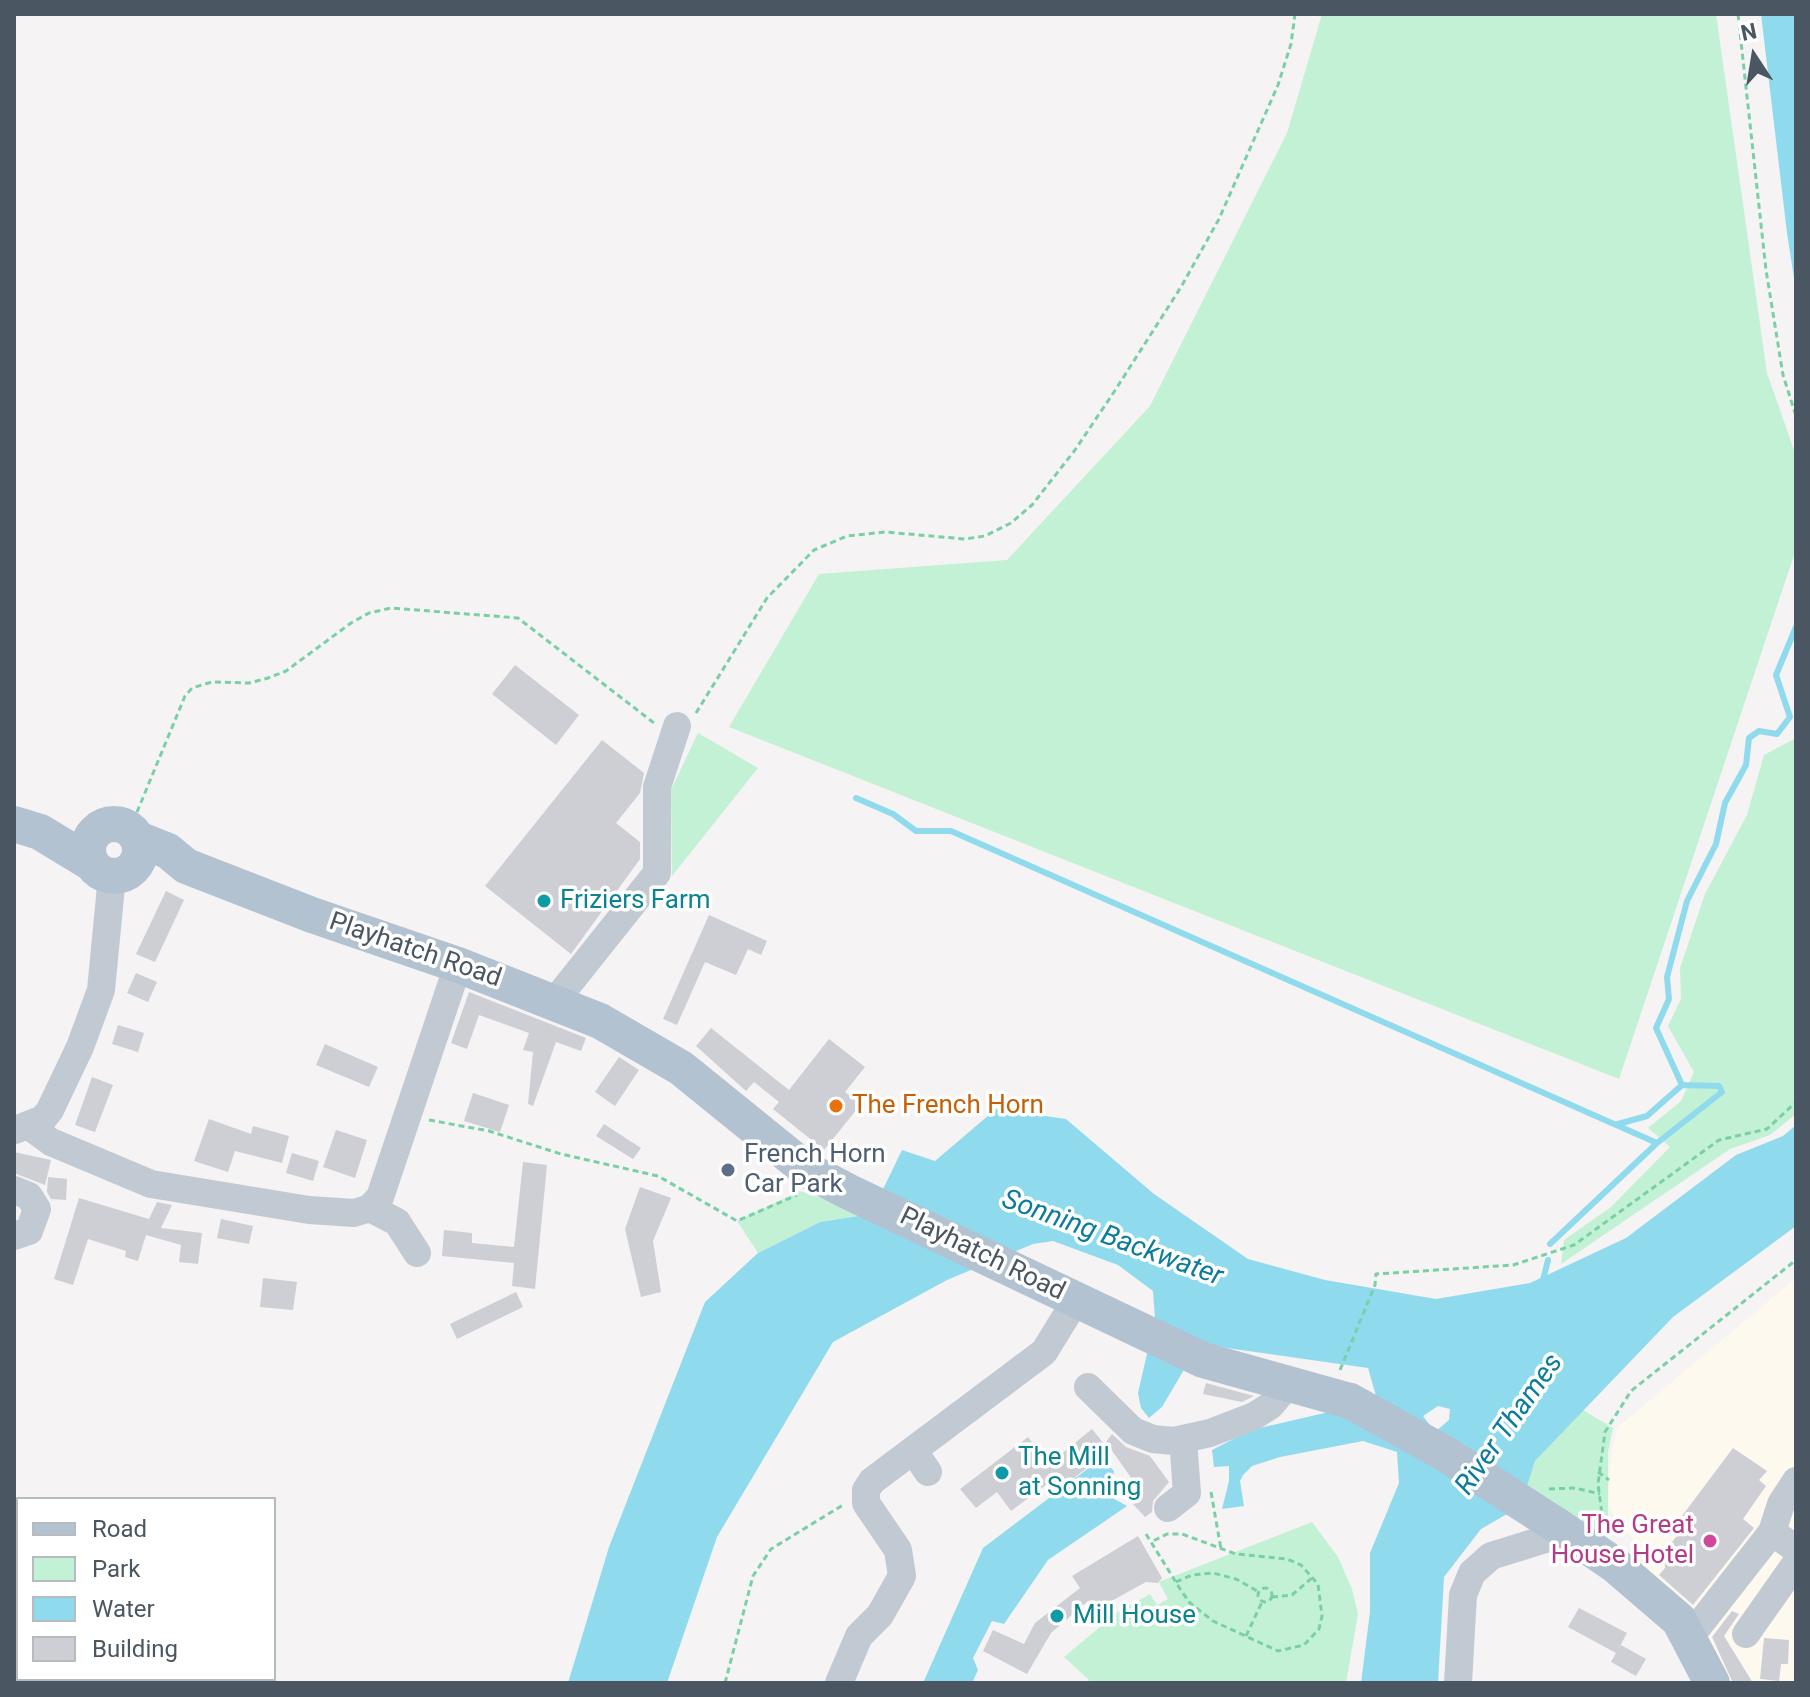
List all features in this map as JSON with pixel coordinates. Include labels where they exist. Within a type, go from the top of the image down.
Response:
[{"type":"main road","points":[[27,828],[117,851]]},
{"type":"main road","name":"Playhatch Road","points":[[117,851],[186,866],[312,915],[555,1001],[653,1049],[705,1086],[807,1170],[866,1200],[1203,1360],[1288,1385],[1343,1390],[1564,1525],[1679,1620],[1712,1683]]},
{"type":"street","points":[[555,1001],[657,873],[657,787],[677,726]]},
{"type":"street","points":[[22,1128],[50,1110],[101,990],[117,851]]},
{"type":"street","points":[[22,1128],[151,1184],[309,1210],[354,1213],[370,1208],[380,1197],[458,965]]},
{"type":"street","points":[[14,1190],[29,1196],[37,1209],[29,1231],[14,1236]]},
{"type":"street","points":[[370,1208],[397,1222],[417,1253]]},
{"type":"street","points":[[839,1683],[859,1636],[880,1615],[902,1576],[898,1550],[866,1503],[866,1490],[872,1481],[920,1461],[1044,1352],[1085,1304]]},
{"type":"street","points":[[1088,1387],[1133,1431],[1153,1439],[1183,1440],[1254,1416],[1270,1406],[1288,1385]]},
{"type":"street","points":[[1168,1508],[1187,1493],[1183,1440]]},
{"type":"street","points":[[1689,1638],[1772,1532],[1781,1504],[1796,1481]]},
{"type":"street","points":[[1458,1683],[1463,1595],[1472,1573],[1491,1556],[1564,1525]]},
{"type":"street","points":[[1772,1532],[1796,1549]]},
{"type":"street","points":[[1746,1634],[1796,1563]]},
{"type":"path","points":[[117,851],[185,696],[192,688],[212,682],[249,683],[277,675],[369,613],[391,608],[518,618],[657,725],[677,726],[694,717],[767,598],[814,550],[847,536],[885,532],[965,539],[985,536],[1011,523],[1032,505],[1075,450],[1181,287],[1219,219],[1278,85],[1291,44],[1295,14]]},
{"type":"path","points":[[1738,14],[1766,270],[1783,375],[1796,416]]},
{"type":"path","points":[[1343,1390],[1376,1274],[1513,1265],[1574,1245],[1719,1140],[1767,1129],[1796,1102]]},
{"type":"path","points":[[406,1115],[489,1131],[561,1154],[658,1176],[737,1221],[802,1193]]},
{"type":"path","points":[[1600,1494],[1575,1488],[1550,1488],[1564,1525],[1604,1535],[1598,1472],[1605,1432],[1631,1391],[1796,1260]]},
{"type":"path","points":[[1598,1472],[1609,1480]]},
{"type":"path","points":[[1211,1489],[1221,1549]]},
{"type":"path","points":[[725,1683],[753,1576],[771,1549],[866,1490]]},
{"type":"path","points":[[1146,1534],[1151,1542],[1176,1582],[1197,1611],[1269,1648],[1286,1651],[1313,1637],[1322,1616],[1321,1598],[1314,1577],[1287,1559],[1250,1557],[1182,1534],[1167,1534],[1151,1542]]},
{"type":"path","points":[[1176,1582],[1192,1575],[1213,1573],[1236,1579],[1259,1592],[1262,1602]]},
{"type":"path","points":[[1246,1636],[1262,1602],[1272,1597],[1292,1595],[1314,1577]]},
{"type":"path","points":[[1259,1592],[1268,1589],[1272,1597]]},
{"type":"shaded area","points":[[1796,1278],[1796,1678],[1784,1683],[1727,1683],[1654,1581],[1635,1541],[1614,1517],[1608,1503],[1611,1452],[1618,1427]]},
{"type":"green space","points":[[1322,14],[1716,14],[1767,373],[1796,456],[1796,549],[1619,1079],[729,727],[819,574],[1007,560],[1150,406],[1287,133]]},
{"type":"green space","points":[[698,733],[758,768],[672,876],[671,790]]},
{"type":"green space","points":[[1796,738],[1796,1114],[1770,1135],[1730,1149],[1561,1264],[1564,1240],[1611,1207],[1670,1147],[1648,1128],[1681,1101],[1694,1072],[1668,1026],[1681,999],[1680,968],[1705,894],[1747,815],[1764,755]]},
{"type":"green space","points":[[800,1191],[871,1214],[820,1222],[758,1253],[737,1221]]},
{"type":"green space","points":[[1583,1410],[1613,1428],[1608,1452],[1608,1534],[1601,1542],[1525,1489],[1535,1461]]},
{"type":"green space","points":[[1312,1522],[1338,1557],[1352,1589],[1358,1614],[1346,1683],[1087,1683],[1089,1680],[1064,1657],[1118,1612],[1150,1594],[1157,1605],[1168,1599],[1159,1582]]},
{"type":"water","points":[[1761,14],[1796,14],[1796,291],[1787,233]]},
{"type":"water","points":[[996,1109],[1066,1119],[1154,1194],[1248,1259],[1325,1280],[1436,1299],[1530,1283],[1626,1238],[1736,1155],[1783,1136],[1796,1125],[1796,1226],[1673,1317],[1535,1461],[1527,1486],[1507,1514],[1481,1529],[1444,1577],[1438,1683],[1361,1683],[1370,1612],[1370,1553],[1399,1483],[1397,1452],[1363,1441],[1280,1457],[1252,1466],[1240,1481],[1244,1506],[1222,1509],[1229,1481],[1229,1466],[1214,1467],[1212,1450],[1251,1430],[1329,1412],[1376,1396],[1368,1368],[1213,1346],[1185,1368],[1162,1407],[1149,1418],[1141,1408],[1138,1393],[1155,1319],[1153,1291],[1118,1265],[1053,1241],[1033,1244],[947,1280],[833,1342],[717,1537],[667,1683],[568,1683],[609,1547],[705,1302],[758,1253],[820,1222],[871,1214],[902,1150],[935,1161]],"holes":[[[1438,1406],[1450,1409],[1449,1420],[1435,1432],[1423,1416]]]},
{"type":"water","points":[[1102,1458],[1114,1471],[1109,1496],[1127,1506],[1048,1560],[1004,1624],[992,1621],[973,1658],[978,1670],[972,1683],[923,1683],[983,1548]]},
{"type":"building","points":[[515,665],[579,715],[556,745],[492,694]]},
{"type":"building","points":[[602,740],[644,773],[640,793],[616,823],[640,842],[640,859],[571,954],[485,886]]},
{"type":"building","points":[[166,891],[184,900],[155,962],[136,954]]},
{"type":"building","points":[[709,915],[767,941],[761,955],[748,949],[736,975],[705,962],[677,1025],[663,1019]]},
{"type":"building","points":[[136,973],[157,982],[148,1002],[127,993]]},
{"type":"building","points":[[469,992],[586,1038],[581,1051],[556,1042],[533,1106],[528,1104],[533,1052],[523,1050],[529,1033],[479,1015],[467,1049],[451,1043]]},
{"type":"building","points":[[118,1025],[144,1033],[138,1052],[112,1044]]},
{"type":"building","points":[[711,1028],[789,1090],[829,1039],[865,1067],[845,1092],[861,1104],[824,1150],[773,1109],[779,1102],[754,1082],[746,1091],[696,1046]]},
{"type":"building","points":[[325,1044],[378,1067],[369,1087],[316,1065]]},
{"type":"building","points":[[619,1057],[639,1070],[615,1106],[595,1092]]},
{"type":"building","points":[[92,1077],[113,1085],[95,1132],[75,1125]]},
{"type":"building","points":[[473,1093],[509,1105],[500,1132],[464,1121]]},
{"type":"building","points":[[209,1119],[251,1134],[253,1126],[289,1136],[282,1163],[235,1151],[228,1172],[194,1161]]},
{"type":"building","points":[[604,1124],[641,1148],[633,1159],[596,1136]]},
{"type":"building","points":[[336,1130],[367,1140],[355,1178],[323,1167]]},
{"type":"building","points":[[14,1152],[51,1160],[45,1185],[14,1173]]},
{"type":"building","points":[[292,1153],[319,1161],[313,1181],[286,1173]]},
{"type":"building","points":[[523,1162],[547,1165],[535,1289],[512,1286],[514,1263],[442,1256],[444,1230],[472,1233],[472,1243],[514,1247]]},
{"type":"building","points":[[48,1177],[67,1179],[66,1200],[51,1199],[47,1192]]},
{"type":"building","points":[[640,1187],[671,1198],[653,1241],[661,1292],[641,1297],[625,1229]]},
{"type":"building","points":[[79,1198],[149,1219],[157,1202],[172,1205],[161,1228],[202,1233],[198,1264],[179,1262],[181,1245],[146,1235],[138,1261],[125,1257],[126,1251],[88,1239],[73,1285],[54,1279]]},
{"type":"building","points":[[221,1219],[253,1226],[249,1244],[217,1238]]},
{"type":"building","points":[[263,1278],[297,1282],[293,1310],[260,1307]]},
{"type":"building","points":[[516,1292],[523,1307],[457,1339],[450,1324]]},
{"type":"building","points":[[1206,1383],[1254,1396],[1242,1402],[1203,1394]]},
{"type":"building","points":[[1092,1429],[1109,1450],[1063,1487],[1055,1478],[1011,1511],[997,1492],[976,1508],[960,1489],[1028,1437],[1049,1464]]},
{"type":"building","points":[[1112,1434],[1126,1447],[1150,1456],[1169,1482],[1153,1501],[1152,1512],[1145,1517],[1121,1491],[1134,1482],[1106,1442]]},
{"type":"building","name":"The Great House Hotel","points":[[1733,1448],[1767,1471],[1759,1480],[1766,1486],[1743,1519],[1754,1528],[1693,1605],[1659,1575],[1665,1568],[1664,1552],[1688,1522],[1682,1516]]},
{"type":"building","name":"Mill House","points":[[1138,1536],[1162,1578],[1158,1583],[1146,1582],[1095,1610],[1088,1601],[1051,1633],[1027,1674],[983,1651],[993,1630],[1024,1644],[1035,1623],[1080,1588],[1072,1576]]},
{"type":"building","points":[[1579,1608],[1627,1633],[1618,1650],[1621,1645],[1646,1659],[1636,1676],[1611,1662],[1616,1653],[1568,1627]]},
{"type":"building","points":[[1732,1611],[1739,1614],[1724,1636],[1753,1683],[1733,1683],[1712,1637]]},
{"type":"building","points":[[1764,1638],[1789,1640],[1788,1664],[1781,1664],[1779,1681],[1760,1679]]},
{"type":"waterway","points":[[1550,1244],[1657,1143],[1722,1092],[1719,1086],[1682,1085],[1656,1028],[1669,999],[1667,977],[1687,901],[1716,844],[1725,803],[1746,765],[1749,738],[1759,731],[1777,734],[1790,717],[1776,675],[1796,627]]},
{"type":"waterway","points":[[856,798],[893,814],[916,831],[951,831],[1657,1143]]},
{"type":"waterway","points":[[1618,1124],[1647,1116],[1682,1085]]},
{"type":"waterway","points":[[1543,1280],[1548,1260]]},
{"type":"place","name":"Friziers Farm","points":[[544,901]]},
{"type":"place","name":"The French Horn","points":[[836,1106]]},
{"type":"place","name":"French Horn Car Park","points":[[728,1170]]},
{"type":"place","name":"The Mill at Sonning","points":[[1002,1473]]},
{"type":"place","name":"The Great House Hotel","points":[[1710,1541]]},
{"type":"place","name":"Mill House","points":[[1057,1616]]},
{"type":"water label","name":"Sonning Backwater","points":[[1112,1239]]},
{"type":"water label","name":"River Thames","points":[[1510,1425]]}]
